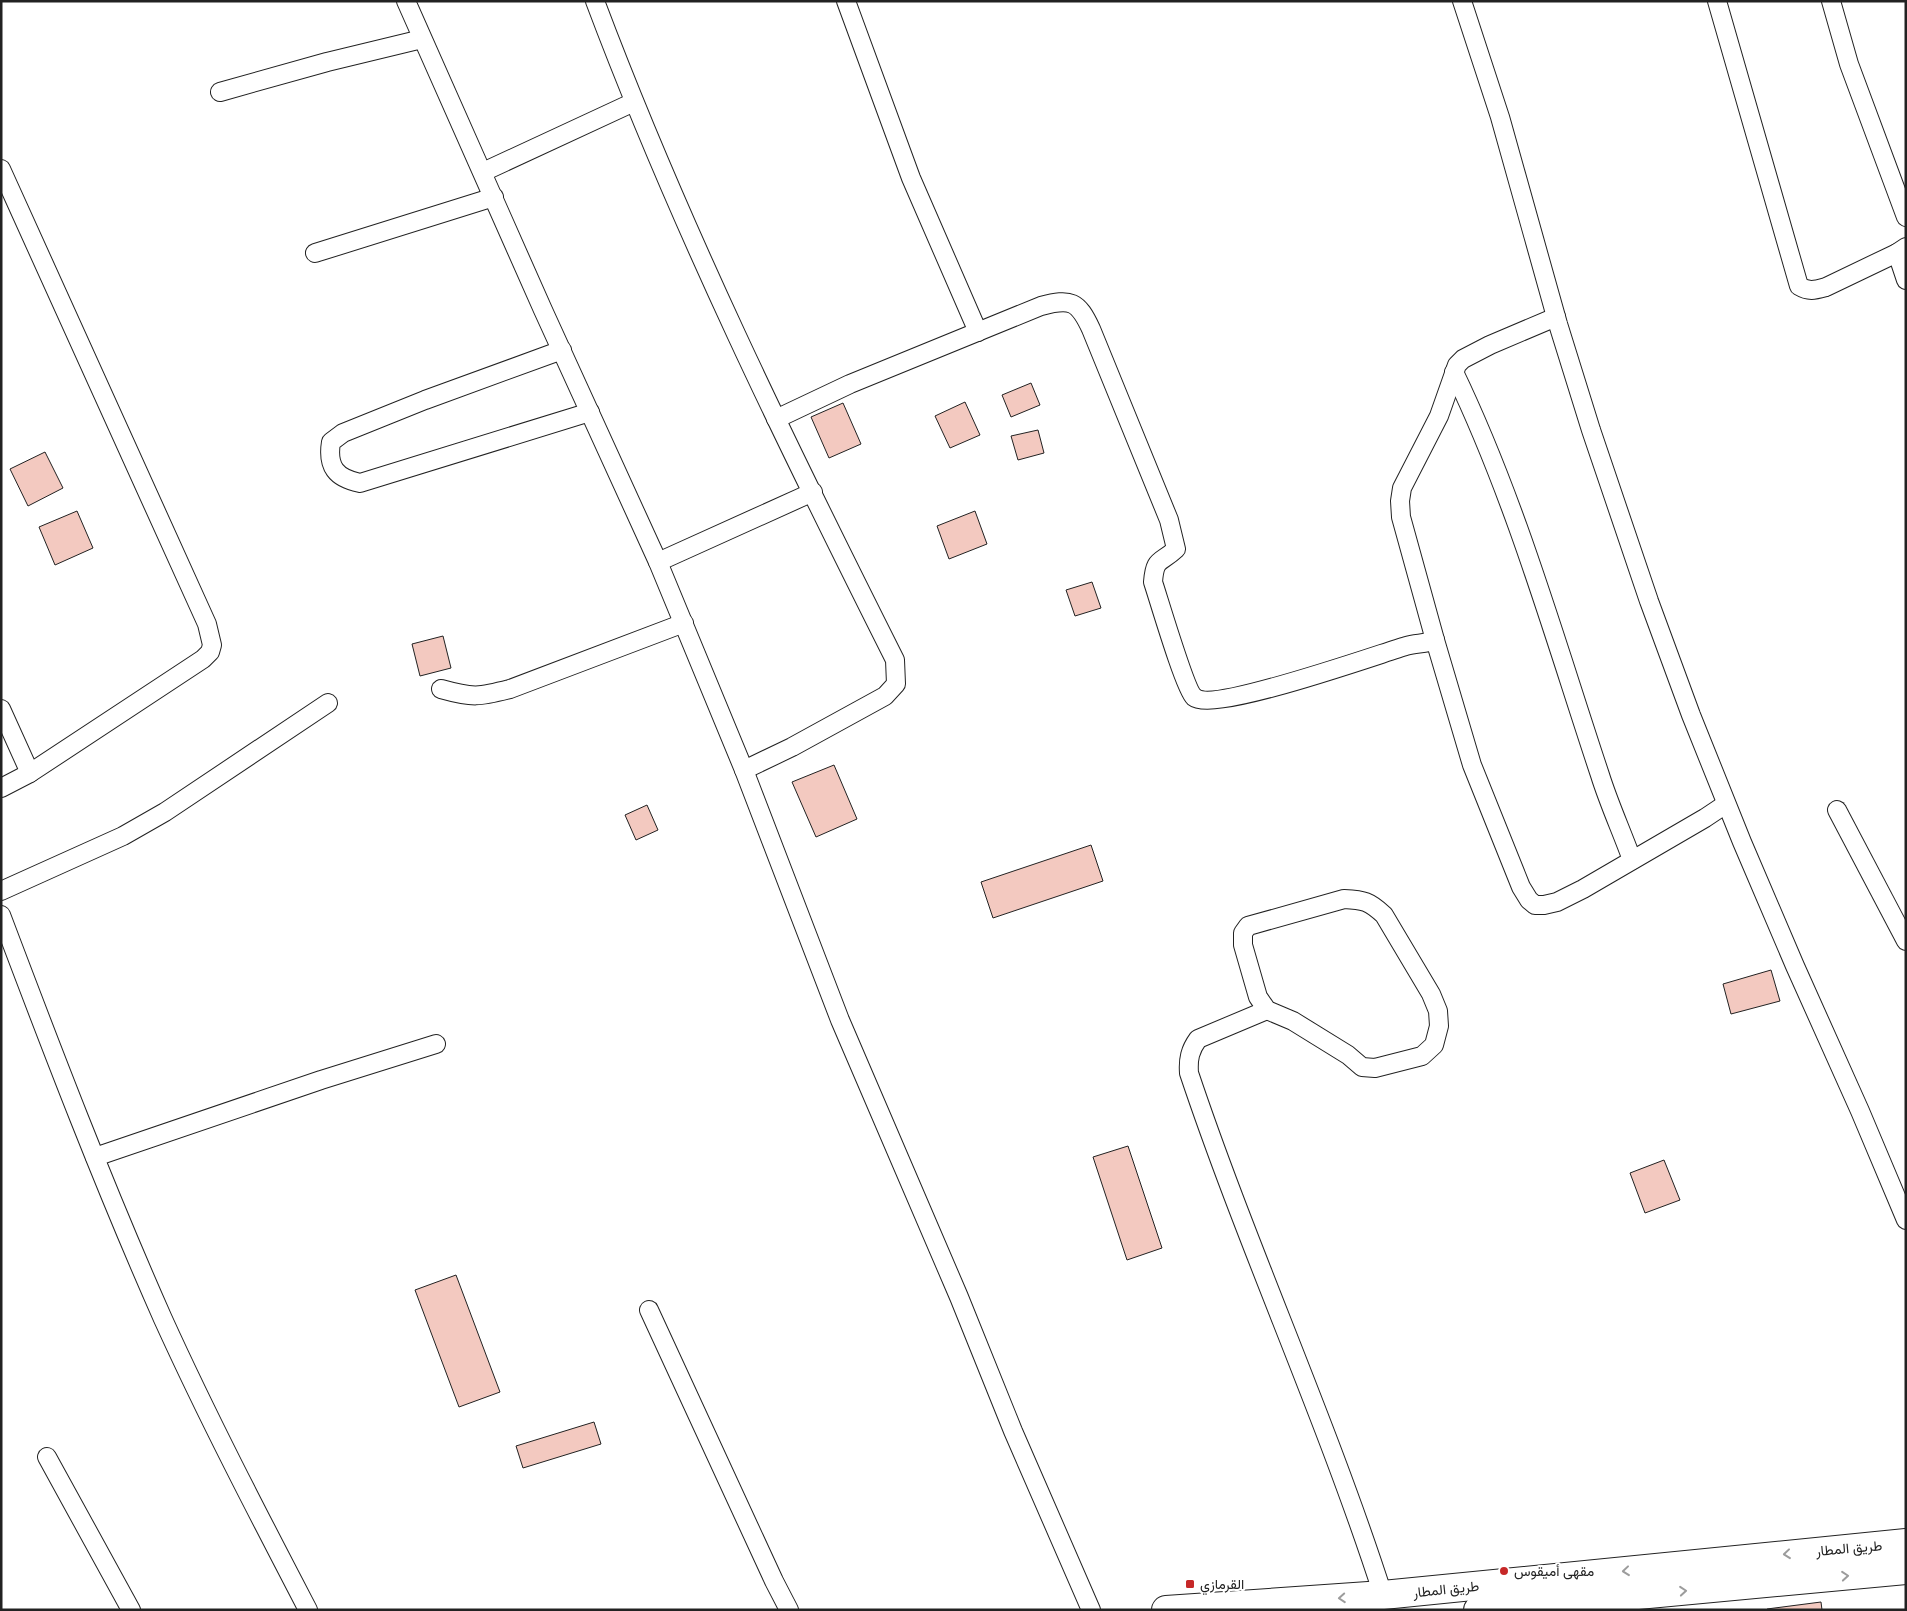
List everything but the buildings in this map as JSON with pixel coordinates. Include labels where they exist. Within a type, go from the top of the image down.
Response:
[{"type":"main road","name":"طريق المطار","points":[[1166,1610],[1383,1595],[1906,1543]]},
{"type":"main road","name":"طريق المطار","points":[[1478,1610],[1575,1606],[1906,1570]]},
{"type":"street","points":[[406,1],[684,623],[744,770],[840,1020],[959,1296],[1013,1431],[1091,1610]]},
{"type":"street","points":[[595,1],[634,102],[705,267],[776,419],[895,660],[896,684],[885,696],[744,770]]},
{"type":"street","points":[[846,1],[911,178],[978,332]]},
{"type":"street","points":[[1462,1],[1500,117],[1556,317],[1591,430],[1649,601],[1726,804],[1906,1220]]},
{"type":"street","points":[[1717,1],[1799,286],[1805,290],[1814,291],[1826,287],[1901,250],[1906,280]]},
{"type":"street","points":[[1831,1],[1849,64],[1906,217]]},
{"type":"street","points":[[220,92],[327,62],[422,39]]},
{"type":"street","points":[[483,172],[634,102]]},
{"type":"street","points":[[1,169],[207,624],[212,645],[210,652],[182,674],[30,773],[1,788]]},
{"type":"street","points":[[315,253],[494,196]]},
{"type":"street","points":[[776,419],[850,384],[978,332],[1056,302],[1070,302],[1078,306],[1086,317],[1161,498],[1174,536],[1176,548],[1170,555],[1159,560],[1154,569],[1153,582],[1186,680],[1194,697],[1201,700],[1212,700],[1266,689],[1350,666],[1407,646],[1435,640]]},
{"type":"street","points":[[1556,317],[1490,345],[1463,359],[1454,372],[1439,416],[1402,488],[1400,501],[1405,532],[1472,765],[1521,887],[1529,900],[1535,905],[1556,902],[1583,889],[1726,804]]},
{"type":"street","points":[[562,350],[425,400],[343,433],[331,442],[329,454],[336,472],[346,480],[360,483],[590,412]]},
{"type":"street","points":[[1454,372],[1475,416],[1512,512],[1547,611],[1600,777],[1632,860]]},
{"type":"street","points":[[658,562],[813,492]]},
{"type":"street","points":[[441,689],[464,695],[482,696],[510,689],[684,623]]},
{"type":"street","points":[[1,891],[81,856],[156,817],[328,703]]},
{"type":"street","points":[[1,708],[30,773]]},
{"type":"street","points":[[1837,810],[1906,941]]},
{"type":"street","points":[[1267,1010],[1258,997],[1243,945],[1243,933],[1248,926],[1344,899],[1362,900],[1373,904],[1384,915],[1431,994],[1438,1010],[1439,1026],[1434,1045],[1422,1056],[1375,1068],[1362,1067],[1348,1055],[1293,1021],[1267,1010],[1198,1039],[1191,1048],[1188,1059],[1189,1073],[1240,1214],[1360,1523],[1383,1595]]},
{"type":"street","points":[[1,914],[95,1157],[164,1321],[220,1438],[308,1610]]},
{"type":"street","points":[[95,1157],[313,1083],[436,1044]]},
{"type":"street","points":[[649,1310],[789,1610]]},
{"type":"street","points":[[47,1457],[131,1610]]},
{"type":"place","name":"مقهى أميقوس","points":[[1504,1571]]},
{"type":"place","name":"القرمازي","points":[[1190,1584]]}]
